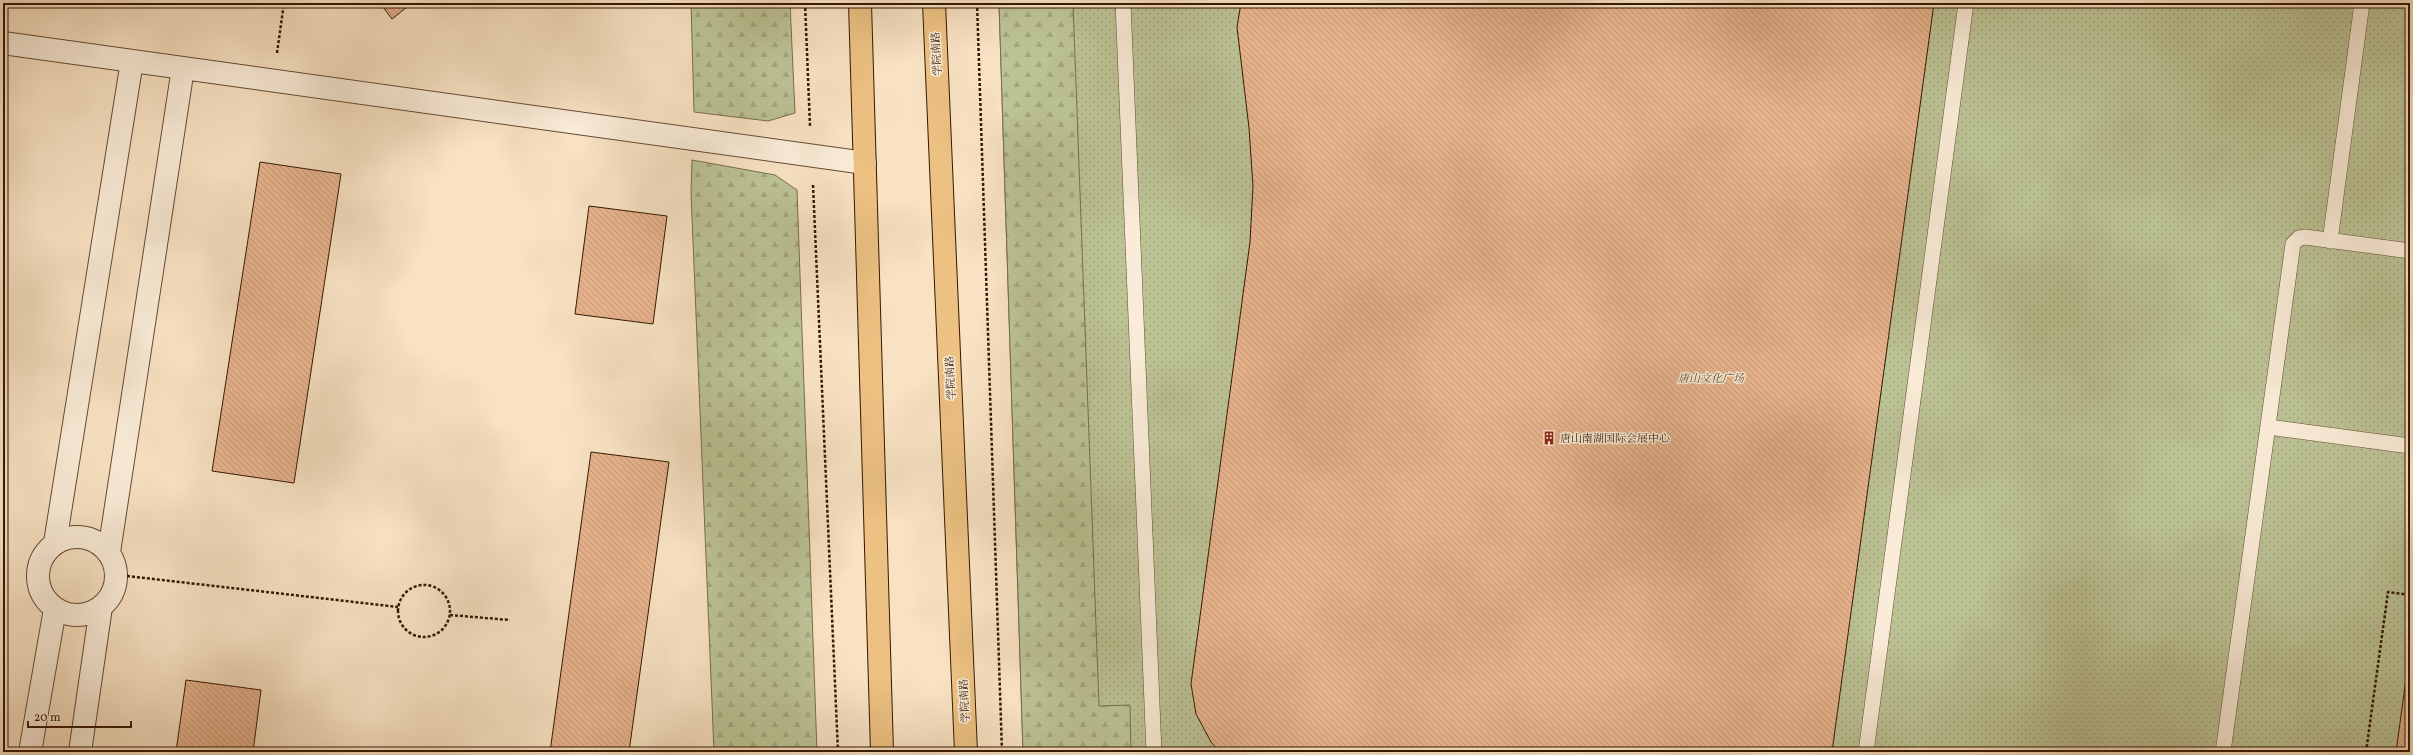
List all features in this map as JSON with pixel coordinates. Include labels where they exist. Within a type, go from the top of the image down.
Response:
[{"type":"main road","points":[[860,3],[882,752]]},
{"type":"main road","name":"学院南路","points":[[934,3],[966,752]]},
{"type":"street","points":[[3,43],[864,163]]},
{"type":"street","points":[[55,543],[132,61]]},
{"type":"street","points":[[109,552],[183,68]]},
{"type":"street","points":[[78,536],[90,538],[109,552],[115,563],[117,574],[115,587],[110,598],[102,607],[79,615],[66,614],[55,609],[42,594],[37,576],[40,563],[46,551],[55,543],[66,538],[78,536]]},
{"type":"street","points":[[80,752],[102,607]]},
{"type":"street","points":[[30,752],[55,609]]},
{"type":"lane","points":[[1123,3],[1154,752]]},
{"type":"lane","points":[[1866,752],[1966,3]]},
{"type":"lane","points":[[2330,241],[2362,3]]},
{"type":"lane","points":[[2223,752],[2293,244],[2299,238],[2305,237],[2410,252]]},
{"type":"lane","points":[[2268,427],[2410,446]]},
{"type":"path","points":[[273,81],[284,3]]},
{"type":"path","points":[[805,3],[838,752]]},
{"type":"path","points":[[977,3],[1002,752]]},
{"type":"path","points":[[117,574],[398,607]]},
{"type":"path","points":[[430,586],[445,595],[449,603],[450,615],[444,628],[438,633],[430,637],[421,638],[413,635],[403,627],[398,616],[398,607],[406,592],[413,587],[430,586]]},
{"type":"path","points":[[2366,752],[2388,592],[2410,595]]},
{"type":"path","points":[[450,615],[510,620]]},
{"type":"green space","points":[[691,3],[790,3],[795,113],[768,121],[694,112]]},
{"type":"green space","name":"唐山文化广场","points":[[999,3],[2410,3],[2410,752],[1023,752]]},
{"type":"green space","points":[[999,3],[1073,3],[1099,706],[1130,705],[1131,752],[1023,752]]},
{"type":"green space","points":[[692,160],[775,175],[797,190],[817,752],[714,752],[691,192]]},
{"type":"building","points":[[380,3],[412,3],[392,19]]},
{"type":"building","name":"唐山南湖国际会展中心","points":[[1241,3],[1934,3],[1832,752],[1220,752],[1211,742],[1196,714],[1191,684],[1250,242],[1253,186],[1249,128],[1237,27]]},
{"type":"building","points":[[260,162],[341,174],[294,483],[212,471]]},
{"type":"building","points":[[589,206],[667,216],[653,324],[575,314]]},
{"type":"building","points":[[591,452],[669,462],[629,752],[550,752]]},
{"type":"building","points":[[2410,650],[2410,752],[2396,752]]},
{"type":"building","points":[[186,680],[261,690],[253,752],[176,752]]},
{"type":"place","name":"唐山南湖国际会展中心","points":[[1549,438]]}]
